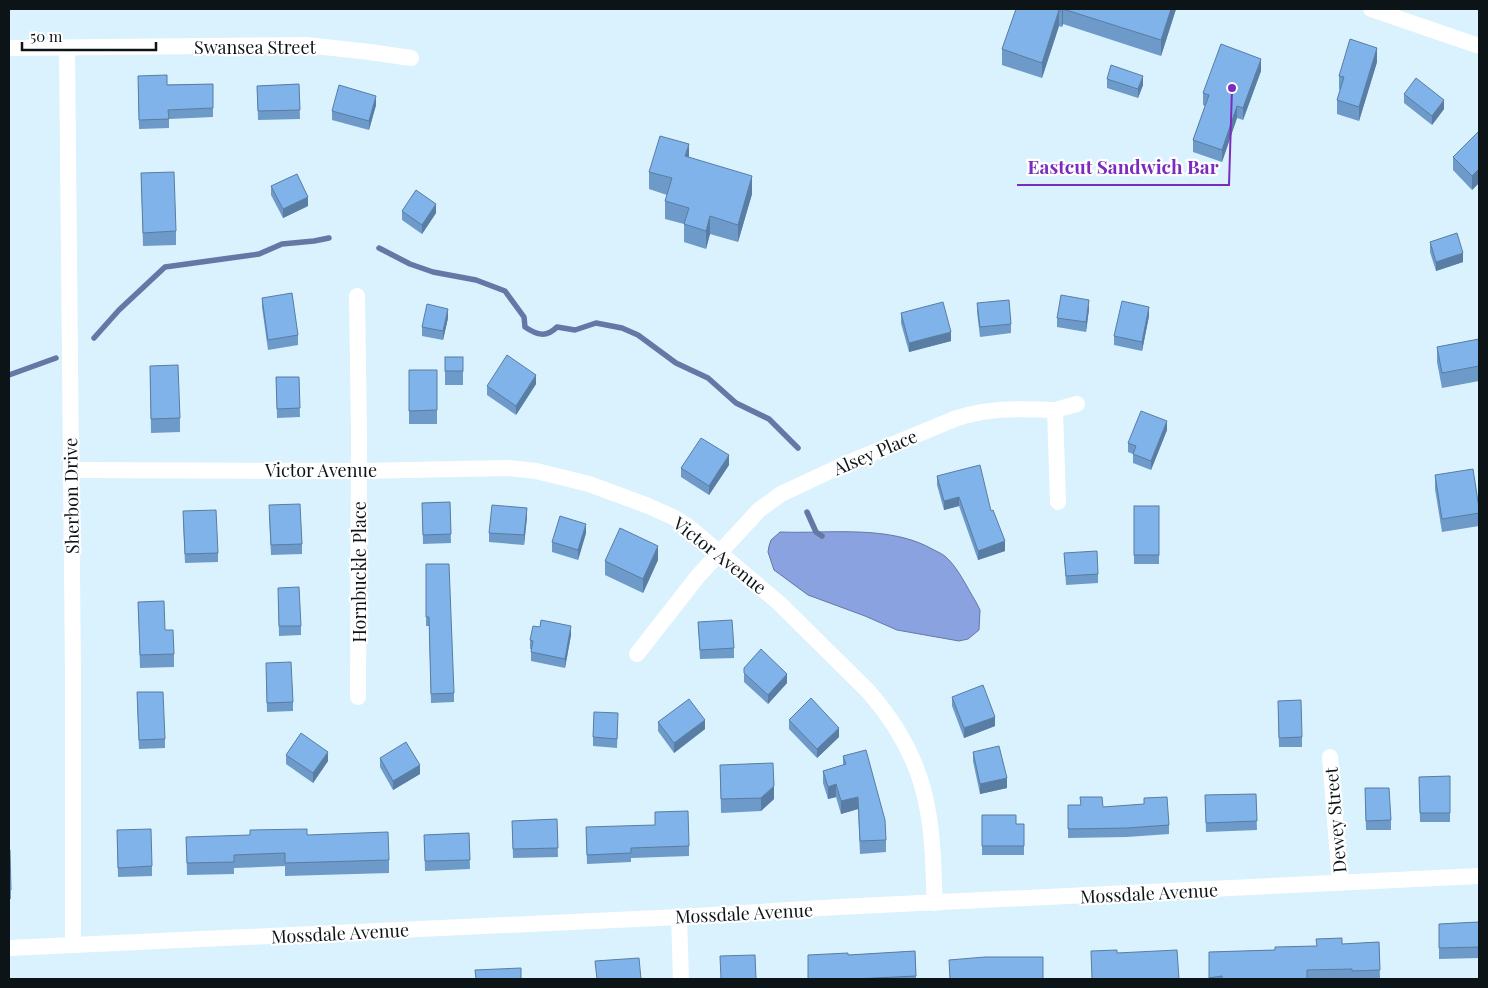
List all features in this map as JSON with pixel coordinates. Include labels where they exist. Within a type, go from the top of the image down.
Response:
[{"type":"street","points":[[1371,9],[1479,46]]},
{"type":"street","name":"Swansea Street","points":[[9,48],[306,46],[411,58]]},
{"type":"street","name":"Sherbon Drive","points":[[67,48],[73,675],[73,945]]},
{"type":"street","name":"Hornbuckle Place","points":[[357,296],[358,697]]},
{"type":"street","name":"Alsey Place","points":[[637,654],[720,552],[759,510],[781,494],[843,465],[975,412],[995,409],[1055,410],[1077,404]]},
{"type":"street","points":[[1055,410],[1058,502]]},
{"type":"street","name":"Victor Avenue","points":[[71,470],[508,468],[536,471],[589,484],[646,504],[681,522],[720,552],[779,603],[880,704],[900,734],[914,762],[925,796],[929,813],[932,844],[935,903]]},
{"type":"street","name":"Dewey Street","points":[[1330,757],[1340,883]]},
{"type":"street","name":"Mossdale Avenue","points":[[9,948],[679,917],[1479,876]]},
{"type":"street","points":[[679,917],[681,979]]},
{"type":"water","points":[[780,532],[879,533],[917,542],[945,557],[955,567],[980,610],[979,630],[968,639],[959,641],[897,630],[808,595],[774,570],[768,552],[771,540]]},
{"type":"building","points":[[1016,9],[1063,9],[1062,12],[1059,10],[1042,63],[1002,49]]},
{"type":"building","points":[[1063,9],[1171,9],[1161,40]]},
{"type":"building","points":[[1350,39],[1377,48],[1359,107],[1337,100],[1344,77],[1339,76]]},
{"type":"building","points":[[1221,44],[1261,59],[1243,108],[1237,106],[1222,150],[1193,140],[1209,95],[1203,93]]},
{"type":"building","points":[[1111,65],[1143,76],[1138,89],[1107,79]]},
{"type":"building","points":[[167,75],[167,85],[213,84],[213,108],[168,110],[169,119],[139,120],[138,76]]},
{"type":"building","points":[[1416,78],[1444,100],[1432,116],[1404,94]]},
{"type":"building","points":[[299,84],[300,110],[258,111],[257,86]]},
{"type":"building","points":[[339,85],[376,96],[369,121],[332,111]]},
{"type":"building","points":[[1479,131],[1479,169],[1472,176],[1453,157]]},
{"type":"building","points":[[660,136],[689,144],[685,156],[752,176],[738,225],[710,216],[706,231],[684,224],[689,208],[665,201],[672,178],[649,172]]},
{"type":"building","points":[[174,172],[176,231],[143,233],[141,173]]},
{"type":"building","points":[[297,174],[308,197],[283,209],[271,186]]},
{"type":"building","points":[[416,190],[436,204],[422,225],[402,211]]},
{"type":"building","points":[[1457,233],[1463,253],[1436,262],[1430,242]]},
{"type":"building","points":[[292,293],[298,335],[268,340],[262,298]]},
{"type":"building","points":[[1061,295],[1089,300],[1086,322],[1057,318]]},
{"type":"building","points":[[1009,300],[1011,324],[980,327],[977,303]]},
{"type":"building","points":[[1122,301],[1149,307],[1142,342],[1114,336]]},
{"type":"building","points":[[943,302],[951,332],[909,343],[901,313]]},
{"type":"building","points":[[427,304],[448,309],[443,331],[422,327]]},
{"type":"building","points":[[1479,339],[1479,366],[1442,373],[1437,347]]},
{"type":"building","points":[[507,355],[536,375],[516,406],[487,386]]},
{"type":"building","points":[[445,357],[463,357],[463,371],[445,371]]},
{"type":"building","points":[[178,365],[180,418],[151,419],[150,366]]},
{"type":"building","points":[[409,370],[437,370],[437,410],[409,411]]},
{"type":"building","points":[[276,377],[299,377],[300,408],[277,409]]},
{"type":"building","points":[[1141,411],[1167,421],[1151,461],[1133,454],[1136,446],[1128,443]]},
{"type":"building","points":[[701,438],[729,455],[709,486],[681,468]]},
{"type":"building","points":[[980,465],[991,511],[993,510],[1005,541],[978,551],[959,497],[944,501],[937,476]]},
{"type":"building","points":[[1473,469],[1479,513],[1442,519],[1435,475]]},
{"type":"building","points":[[450,502],[451,534],[423,535],[422,503]]},
{"type":"building","points":[[300,504],[302,544],[271,545],[269,505]]},
{"type":"building","points":[[492,505],[527,508],[524,535],[489,533]]},
{"type":"building","points":[[1134,506],[1159,506],[1159,555],[1134,555]]},
{"type":"building","points":[[216,510],[218,553],[185,554],[183,511]]},
{"type":"building","points":[[560,516],[586,524],[578,550],[552,542]]},
{"type":"building","points":[[620,528],[658,546],[643,579],[605,561]]},
{"type":"building","points":[[1097,551],[1098,574],[1066,576],[1064,553]]},
{"type":"building","points":[[426,564],[449,564],[454,693],[431,694],[429,617],[426,617]]},
{"type":"building","points":[[299,587],[301,626],[279,626],[278,588]]},
{"type":"building","points":[[164,601],[165,630],[173,630],[174,654],[140,655],[138,602]]},
{"type":"building","points":[[541,620],[571,626],[565,659],[531,652],[533,641],[530,640],[533,626],[540,627]]},
{"type":"building","points":[[732,620],[734,648],[700,650],[698,622]]},
{"type":"building","points":[[761,649],[787,674],[768,695],[744,673],[744,668]]},
{"type":"building","points":[[291,662],[293,702],[267,703],[266,663]]},
{"type":"building","points":[[983,685],[995,717],[964,728],[952,697]]},
{"type":"building","points":[[137,692],[163,692],[165,739],[139,740]]},
{"type":"building","points":[[811,698],[839,728],[817,749],[789,720]]},
{"type":"building","points":[[689,699],[705,720],[674,743],[658,722]]},
{"type":"building","points":[[1301,700],[1302,737],[1279,738],[1278,701]]},
{"type":"building","points":[[594,712],[618,713],[617,739],[593,737]]},
{"type":"building","points":[[301,733],[328,752],[313,773],[286,755]]},
{"type":"building","points":[[406,742],[420,765],[393,781],[380,758]]},
{"type":"building","points":[[999,746],[1007,778],[980,784],[973,752]]},
{"type":"building","points":[[866,750],[885,820],[886,840],[860,841],[858,797],[841,801],[836,784],[828,787],[823,771],[846,764],[843,756]]},
{"type":"building","points":[[773,763],[774,786],[761,798],[721,799],[720,765]]},
{"type":"building","points":[[1450,776],[1450,813],[1420,813],[1419,777]]},
{"type":"building","points":[[1365,788],[1389,788],[1391,820],[1366,821]]},
{"type":"building","points":[[1256,794],[1257,821],[1206,823],[1205,795]]},
{"type":"building","points":[[1080,797],[1102,797],[1103,807],[1144,804],[1144,798],[1167,797],[1169,825],[1068,829],[1068,805],[1081,805]]},
{"type":"building","points":[[688,811],[689,846],[631,848],[631,853],[587,855],[586,827],[655,825],[655,812]]},
{"type":"building","points":[[982,815],[1016,815],[1016,824],[1024,824],[1024,846],[982,846]]},
{"type":"building","points":[[557,819],[558,848],[513,849],[512,821]]},
{"type":"building","points":[[151,829],[152,866],[118,868],[117,830]]},
{"type":"building","points":[[307,829],[307,835],[388,832],[389,860],[285,863],[285,853],[234,855],[234,862],[187,863],[186,837],[250,835],[250,830]]},
{"type":"building","points":[[469,833],[470,860],[425,861],[424,835]]},
{"type":"building","points":[[10,850],[11,890],[9,890]]},
{"type":"building","points":[[1479,922],[1479,947],[1439,948],[1439,924]]},
{"type":"building","points":[[1342,938],[1342,944],[1379,942],[1380,970],[1307,970],[1307,979],[1222,979],[1222,976],[1209,978],[1209,952],[1275,950],[1275,947],[1317,946],[1316,939]]},
{"type":"building","points":[[1117,950],[1117,953],[1177,950],[1179,979],[1092,979],[1091,951]]},
{"type":"building","points":[[915,951],[916,976],[808,979],[808,955]]},
{"type":"building","points":[[755,955],[756,979],[721,979],[720,956]]},
{"type":"building","points":[[985,957],[1043,957],[1043,979],[950,979],[949,960]]},
{"type":"building","points":[[639,958],[641,979],[597,979],[595,961]]},
{"type":"building","points":[[521,968],[521,979],[476,979],[475,970]]},
{"type":"waterway","points":[[94,338],[119,310],[165,267],[259,254],[282,244],[329,238]]},
{"type":"waterway","points":[[379,248],[410,264],[433,272],[476,280],[505,291],[524,317],[525,327],[534,332],[545,334],[557,327],[575,330],[596,323],[622,328],[638,335],[676,363],[708,378],[736,403],[769,419],[798,448]]},
{"type":"waterway","points":[[9,375],[56,358]]},
{"type":"waterway","points":[[807,512],[816,532],[822,536]]},
{"type":"place","name":"Eastcut Sandwich Bar","points":[[1232,88]]}]
